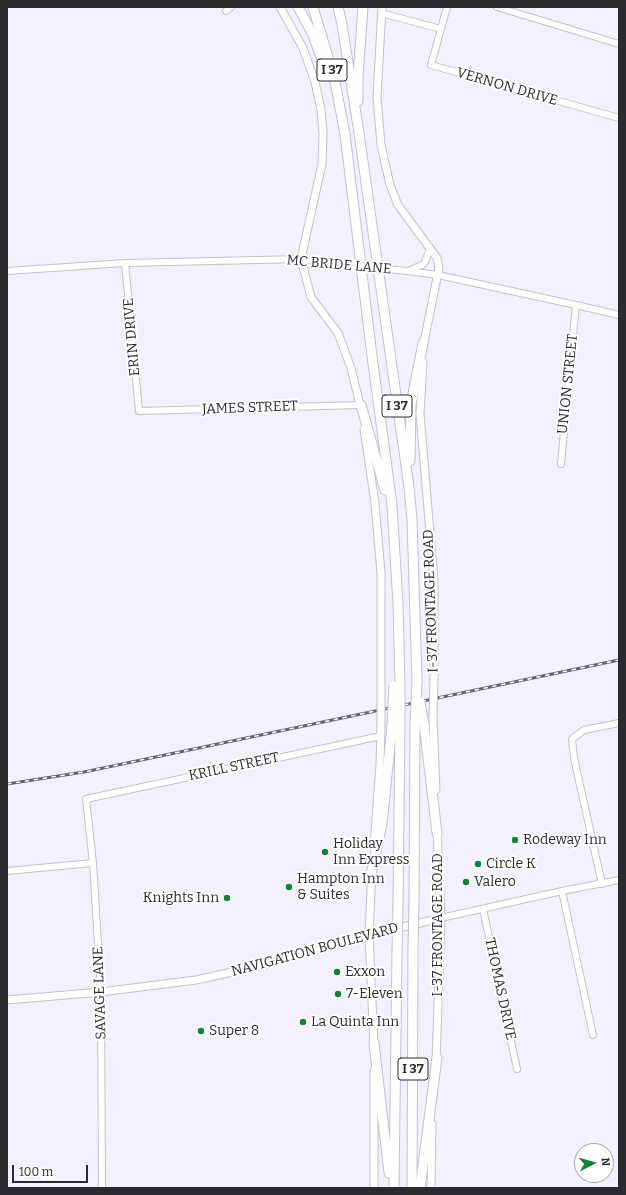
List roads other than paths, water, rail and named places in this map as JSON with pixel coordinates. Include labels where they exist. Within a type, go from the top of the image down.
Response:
[{"type":"highway","points":[[298,7],[313,35],[325,67],[339,120],[345,134]]},
{"type":"highway","name":"I 37","points":[[313,7],[334,77],[345,134],[392,505],[399,640],[396,725],[398,903],[393,1188]]},
{"type":"highway","points":[[338,7],[359,133]]},
{"type":"highway","name":"I 37","points":[[363,7],[358,76],[359,133],[409,487],[412,520],[419,725],[414,902],[412,1188]]},
{"type":"highway","points":[[409,487],[411,404],[424,343]]},
{"type":"highway","points":[[361,405],[385,487],[396,572]]},
{"type":"highway","points":[[372,874],[382,824],[396,725]]},
{"type":"highway","points":[[419,725],[437,833]]},
{"type":"highway","points":[[374,1043],[393,1188]]},
{"type":"highway","points":[[420,1188],[437,1058]]},
{"type":"main road","points":[[280,7],[303,48],[315,82],[321,110],[323,133],[322,164],[318,191],[301,259],[311,297],[338,333],[351,368],[361,405],[375,503],[381,574],[380,765],[369,936],[374,1043],[374,1188]]},
{"type":"main road","name":"I-37 FRONTAGE ROAD","points":[[382,10],[377,97],[381,145],[390,185],[398,205],[430,248],[439,263],[438,275],[424,343],[420,414],[434,581],[434,718],[441,918],[437,1058],[431,1144],[431,1188]]},
{"type":"main road","name":"NAVIGATION BOULEVARD","points":[[7,1000],[101,992],[202,979],[268,964],[441,918]]},
{"type":"street","points":[[382,10],[441,29],[447,7]]},
{"type":"street","points":[[497,7],[619,44]]},
{"type":"street","name":"VERNON DRIVE","points":[[441,29],[431,65],[619,118]]},
{"type":"street","points":[[407,271],[422,265],[425,262],[430,248]]},
{"type":"street","name":"MC BRIDE LANE","points":[[7,271],[125,263],[301,259],[438,275],[576,305],[619,316]]},
{"type":"street","name":"ERIN DRIVE","points":[[125,263],[139,411]]},
{"type":"street","name":"UNION STREET","points":[[561,464],[576,305]]},
{"type":"street","name":"JAMES STREET","points":[[139,411],[361,405]]},
{"type":"street","points":[[602,884],[574,758],[572,739],[584,730],[619,723]]},
{"type":"street","name":"KRILL STREET","points":[[86,799],[380,736]]},
{"type":"street","name":"SAVAGE LANE","points":[[86,799],[93,863],[101,992],[102,1188]]},
{"type":"street","points":[[7,871],[93,863]]},
{"type":"street","name":"NAVIGATION BOULEVARD","points":[[441,918],[619,880]]},
{"type":"street","points":[[562,891],[593,1035]]},
{"type":"street","name":"THOMAS DRIVE","points":[[483,909],[516,1069]]},
{"type":"railway","points":[[7,784],[84,772],[619,660]]},
{"type":"place","name":"Rodeway Inn","points":[[515,840]]},
{"type":"place","name":"Holiday Inn Express","points":[[325,852]]},
{"type":"place","name":"Circle K","points":[[478,864]]},
{"type":"place","name":"Valero","points":[[466,882]]},
{"type":"place","name":"Hampton Inn & Suites","points":[[289,887]]},
{"type":"place","name":"Knights Inn","points":[[227,898]]},
{"type":"place","name":"Exxon","points":[[337,972]]},
{"type":"place","name":"7-Eleven","points":[[338,994]]},
{"type":"place","name":"La Quinta Inn","points":[[303,1022]]},
{"type":"place","name":"Super 8","points":[[201,1031]]}]
